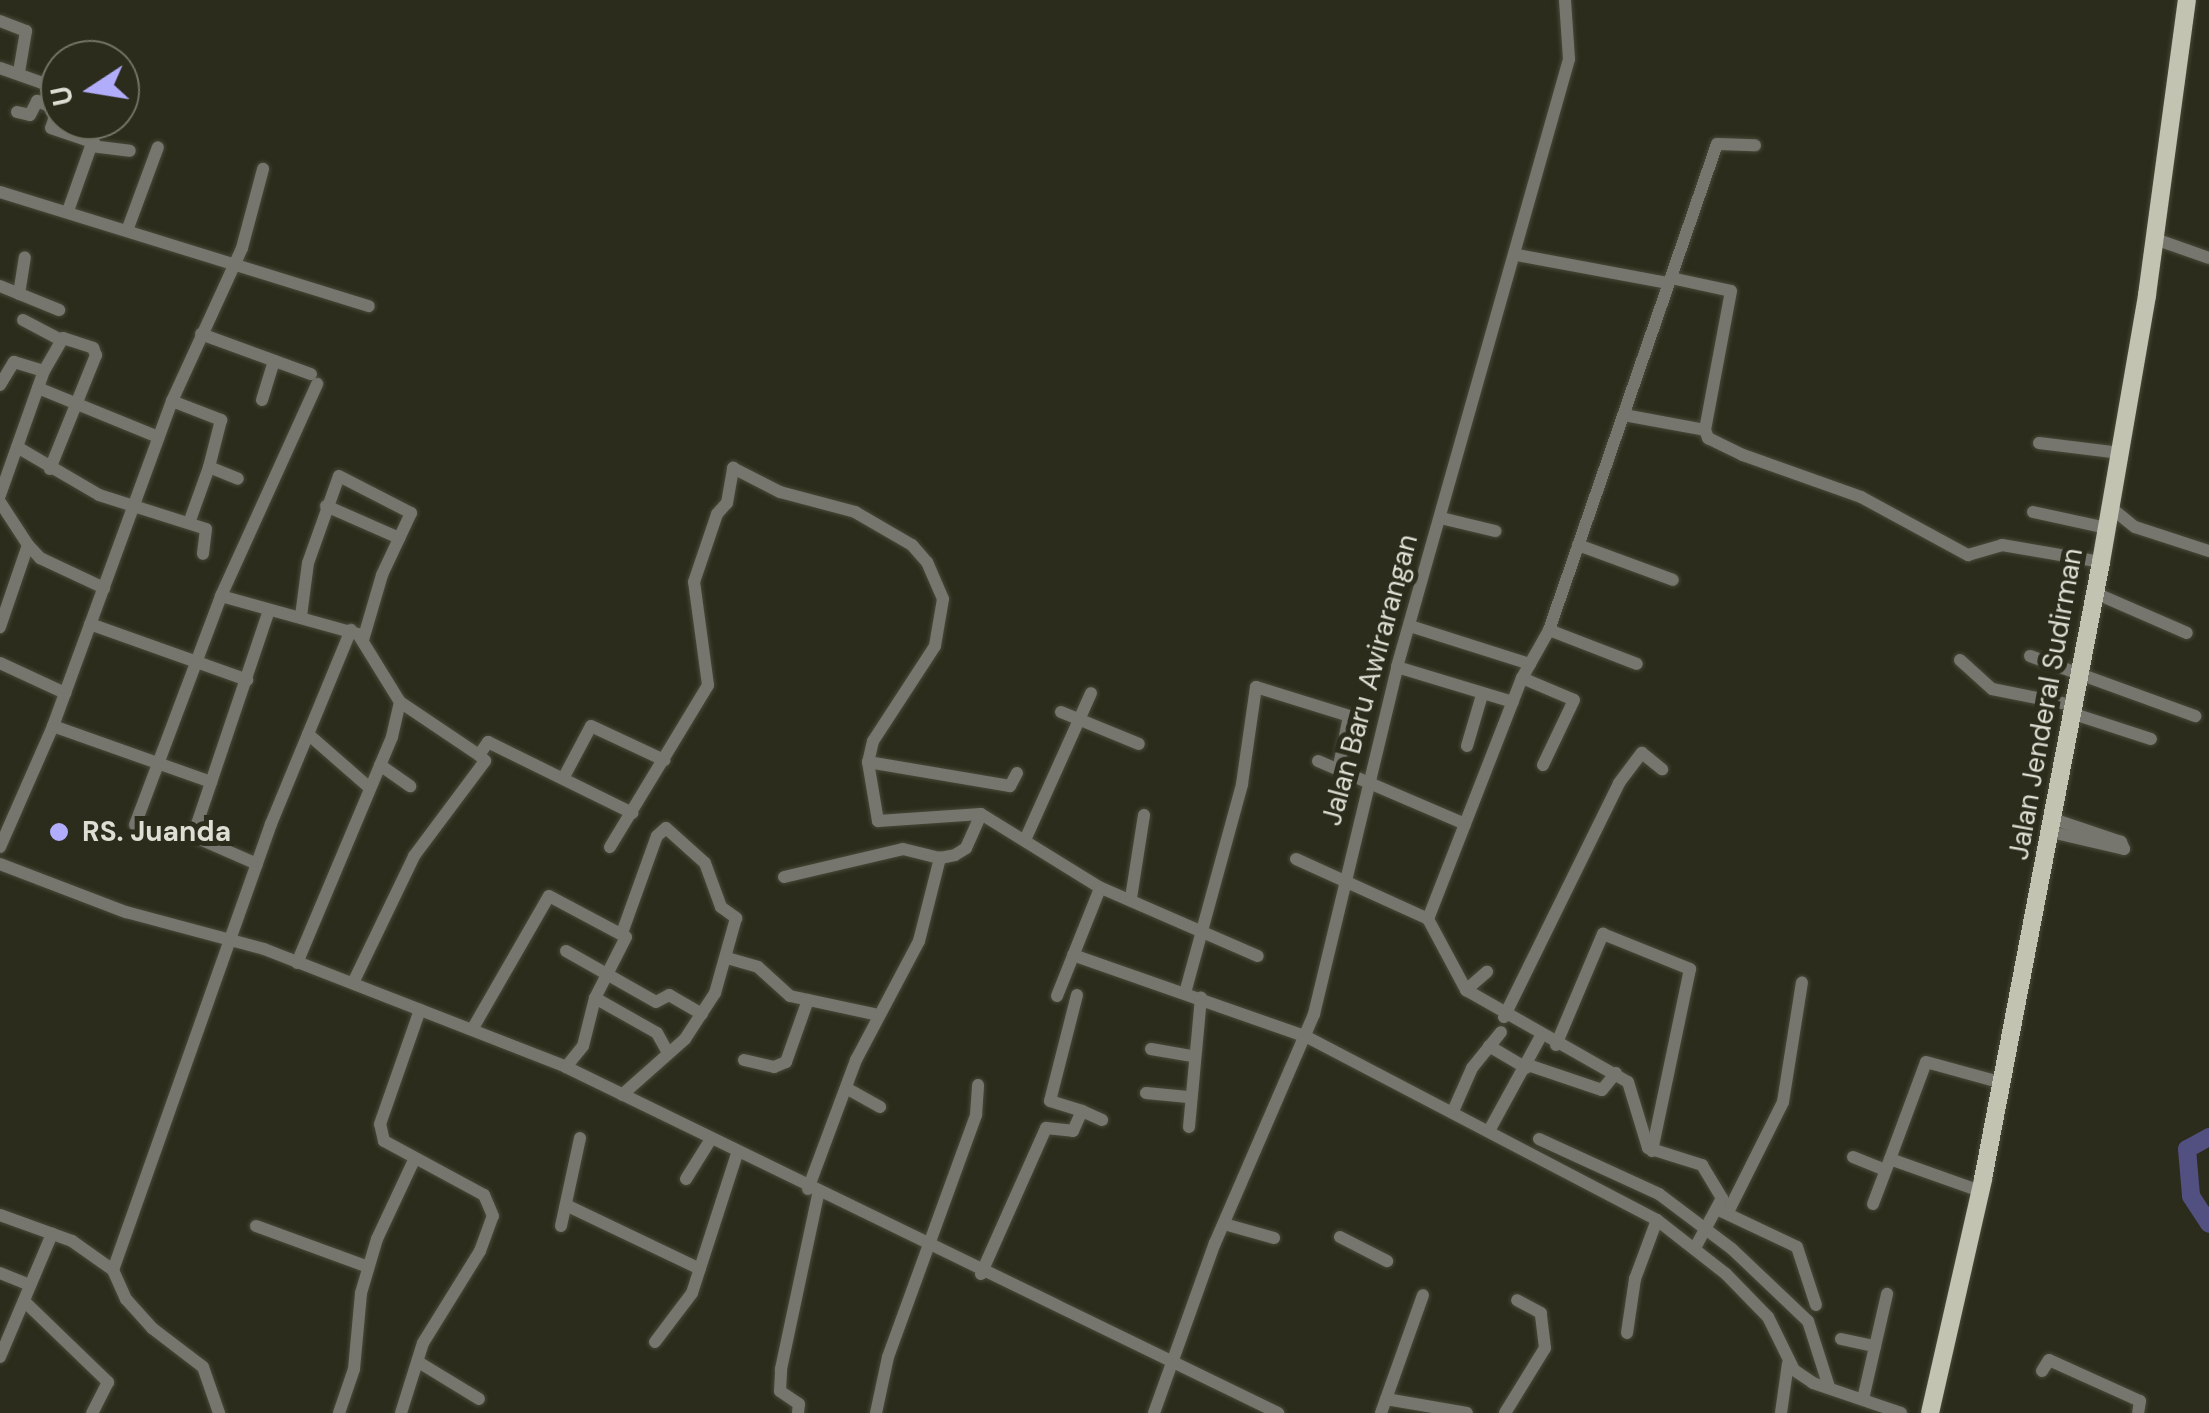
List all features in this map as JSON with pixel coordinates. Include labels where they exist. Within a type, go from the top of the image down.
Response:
[{"type":"main road","name":"Jalan Jenderal Sudirman","points":[[1930,1413],[2002,1083],[2101,562],[2155,239],[2187,0]]},
{"type":"street","name":"Jalan Baru Awirarangan","points":[[1154,1413],[1224,1224],[1314,1014],[1342,880],[1397,667],[1516,256],[1568,60],[1564,0]]},
{"type":"street","points":[[0,21],[26,31],[19,72]]},
{"type":"street","points":[[0,68],[40,81]]},
{"type":"street","points":[[17,112],[30,115],[40,102]]},
{"type":"street","points":[[86,140],[130,151]]},
{"type":"street","points":[[1428,919],[1522,678],[1548,630],[1719,141],[1754,145]]},
{"type":"street","points":[[68,211],[96,143]]},
{"type":"street","points":[[128,228],[158,146]]},
{"type":"street","points":[[0,847],[53,726],[172,401],[237,261],[263,169]]},
{"type":"street","points":[[0,192],[237,261],[369,306]]},
{"type":"street","points":[[2155,239],[2209,258]]},
{"type":"street","points":[[1516,256],[1731,291],[1705,430],[1708,438],[1743,456],[1862,497],[1968,556],[2002,545],[2101,562]]},
{"type":"street","points":[[19,294],[25,257]]},
{"type":"street","points":[[0,286],[59,310]]},
{"type":"street","points":[[23,320],[59,339],[96,350],[50,470]]},
{"type":"street","points":[[135,825],[200,664],[222,596],[314,379],[202,334]]},
{"type":"street","points":[[59,339],[44,371],[0,499],[40,558],[104,588]]},
{"type":"street","points":[[262,400],[274,361]]},
{"type":"street","points":[[0,385],[14,362],[44,371]]},
{"type":"street","points":[[38,388],[158,437]]},
{"type":"street","points":[[172,401],[221,420],[189,523]]},
{"type":"street","points":[[1624,415],[1705,430]]},
{"type":"street","points":[[2039,443],[2120,453]]},
{"type":"street","points":[[17,446],[50,470],[134,506],[207,530],[203,554]]},
{"type":"street","points":[[209,467],[238,478]]},
{"type":"street","points":[[610,847],[708,685],[692,596],[698,564],[728,499],[728,479],[734,468],[780,492],[855,512],[912,545],[927,562],[943,599],[935,646],[873,741],[868,762],[878,820],[977,823],[1025,840],[1099,887],[1258,956]]},
{"type":"street","points":[[301,616],[326,506],[340,476],[410,512],[363,640]]},
{"type":"street","points":[[326,506],[400,538]]},
{"type":"street","points":[[2110,508],[2135,527],[2209,551]]},
{"type":"street","points":[[2033,512],[2107,528]]},
{"type":"street","points":[[1441,518],[1496,532]]},
{"type":"street","points":[[0,626],[28,545]]},
{"type":"street","points":[[1578,545],[1673,580]]},
{"type":"street","points":[[2095,593],[2186,633]]},
{"type":"street","points":[[222,596],[268,613]]},
{"type":"street","points":[[257,864],[193,836],[268,613],[274,607],[350,630],[363,640],[400,702],[484,760],[414,856],[353,983]]},
{"type":"street","points":[[90,624],[248,680]]},
{"type":"street","points":[[1410,626],[1530,664]]},
{"type":"street","points":[[113,1270],[257,864],[350,630]]},
{"type":"street","points":[[1548,630],[1637,664]]},
{"type":"street","points":[[2030,656],[2080,670],[2195,716]]},
{"type":"street","points":[[1960,660],[1992,689],[2072,709],[2151,738]]},
{"type":"street","points":[[0,663],[65,693]]},
{"type":"street","points":[[1397,667],[1482,696],[1513,702]]},
{"type":"street","points":[[1522,678],[1574,700],[1543,765]]},
{"type":"street","points":[[1185,993],[1242,784],[1256,687],[1349,716],[1339,766]]},
{"type":"street","points":[[1025,840],[1091,693]]},
{"type":"street","points":[[1467,746],[1482,696]]},
{"type":"street","points":[[298,963],[380,765],[400,702]]},
{"type":"street","points":[[1061,712],[1138,744]]},
{"type":"street","points":[[53,726],[210,782]]},
{"type":"street","points":[[565,775],[591,726],[664,760]]},
{"type":"street","points":[[308,734],[370,788]]},
{"type":"street","points":[[478,756],[488,742],[549,777],[565,775],[632,813]]},
{"type":"street","points":[[1458,1100],[1502,1024],[1619,783],[1642,753],[1662,769]]},
{"type":"street","points":[[1318,761],[1339,766],[1464,824]]},
{"type":"street","points":[[868,762],[1010,786],[1017,773]]},
{"type":"street","points":[[380,765],[410,786]]},
{"type":"street","points":[[1131,898],[1144,815]]},
{"type":"street","points":[[784,877],[903,848],[940,858],[966,848],[977,823]]},
{"type":"street","points":[[566,1068],[583,1046],[595,998],[608,974],[657,836],[666,828],[705,862],[721,907],[736,918],[728,958],[702,1014],[622,1094]]},
{"type":"street","points":[[798,1413],[798,1404],[780,1389],[781,1369],[813,1192],[846,1088],[919,942],[940,858]]},
{"type":"street","points":[[1296,859],[1428,919],[1466,990],[1502,1024],[1540,1036],[1616,1073],[1632,1090],[1652,1152]]},
{"type":"street","points":[[0,864],[126,912],[230,939],[473,1028],[622,1094],[813,1192],[1278,1413]]},
{"type":"street","points":[[1057,996],[1099,892]]},
{"type":"street","points":[[473,1028],[544,897],[622,932]]},
{"type":"street","points":[[1556,1045],[1603,934],[1690,969],[1652,1152]]},
{"type":"street","points":[[566,952],[656,1002],[669,995],[702,1014]]},
{"type":"street","points":[[1073,954],[1307,1037],[1458,1100],[1493,1125],[1625,1192],[1702,1240],[1776,1309],[1808,1321],[1822,1386]]},
{"type":"street","points":[[728,958],[758,967],[778,989],[879,1016]]},
{"type":"street","points":[[1466,990],[1488,972]]},
{"type":"street","points":[[1702,1240],[1724,1212],[1783,1102],[1802,982]]},
{"type":"street","points":[[1077,994],[1050,1101],[1102,1120]]},
{"type":"street","points":[[595,998],[657,1033],[668,1052]]},
{"type":"street","points":[[1189,1126],[1188,1097],[1201,998]]},
{"type":"street","points":[[744,1060],[774,1067],[786,1062],[808,1000]]},
{"type":"street","points":[[401,1413],[420,1363],[422,1343],[480,1250],[493,1216],[484,1195],[384,1141],[380,1124],[420,1010]]},
{"type":"street","points":[[1493,1125],[1540,1036]]},
{"type":"street","points":[[1489,1046],[1527,1066],[1602,1090],[1616,1073]]},
{"type":"street","points":[[1151,1050],[1192,1056]]},
{"type":"street","points":[[1873,1204],[1926,1062],[2002,1083]]},
{"type":"street","points":[[876,1413],[888,1357],[976,1115],[978,1085]]},
{"type":"street","points":[[846,1088],[880,1107]]},
{"type":"street","points":[[1146,1093],[1188,1097]]},
{"type":"street","points":[[982,1274],[1046,1128],[1073,1132],[1082,1110]]},
{"type":"street","points":[[561,1226],[580,1138]]},
{"type":"street","points":[[686,1179],[711,1139]]},
{"type":"street","points":[[1540,1139],[1553,1156]]},
{"type":"street","points":[[1652,1152],[1708,1170],[1722,1198],[1724,1212]]},
{"type":"street","points":[[655,1342],[692,1294],[737,1154]]},
{"type":"street","points":[[1853,1157],[1980,1191]]},
{"type":"street","points":[[339,1413],[354,1369],[368,1267],[414,1160]]},
{"type":"street","points":[[1570,1163],[1625,1192],[1657,1220],[1702,1240],[1776,1309],[1788,1363],[1780,1413]]},
{"type":"street","points":[[568,1206],[700,1268]]},
{"type":"street","points":[[1724,1212],[1797,1247],[1816,1306]]},
{"type":"street","points":[[0,1215],[52,1234],[113,1270],[126,1299],[152,1328],[202,1367],[219,1413]]},
{"type":"street","points":[[1627,1333],[1635,1279],[1657,1220]]},
{"type":"street","points":[[1224,1224],[1274,1238]]},
{"type":"street","points":[[256,1226],[368,1267]]},
{"type":"street","points":[[0,1357],[5,1332],[24,1301],[52,1234]]},
{"type":"street","points":[[1340,1237],[1387,1262]]},
{"type":"street","points":[[0,1272],[30,1286]]},
{"type":"street","points":[[1863,1400],[1888,1294]]},
{"type":"street","points":[[1381,1413],[1423,1295]]},
{"type":"street","points":[[1504,1413],[1545,1348],[1541,1312],[1517,1300]]},
{"type":"street","points":[[24,1301],[108,1382],[92,1413]]},
{"type":"street","points":[[1840,1340],[1876,1346]]},
{"type":"street","points":[[2042,1371],[2049,1360],[2140,1400],[2138,1413]]},
{"type":"street","points":[[420,1363],[479,1399]]},
{"type":"street","points":[[1788,1363],[1822,1386],[1902,1413]]},
{"type":"street","points":[[1386,1399],[1467,1413]]},
{"type":"waterway","points":[[2209,1137],[2187,1149],[2191,1196],[2209,1224]]},
{"type":"place","name":"RS. Juanda","points":[[59,832]]}]
